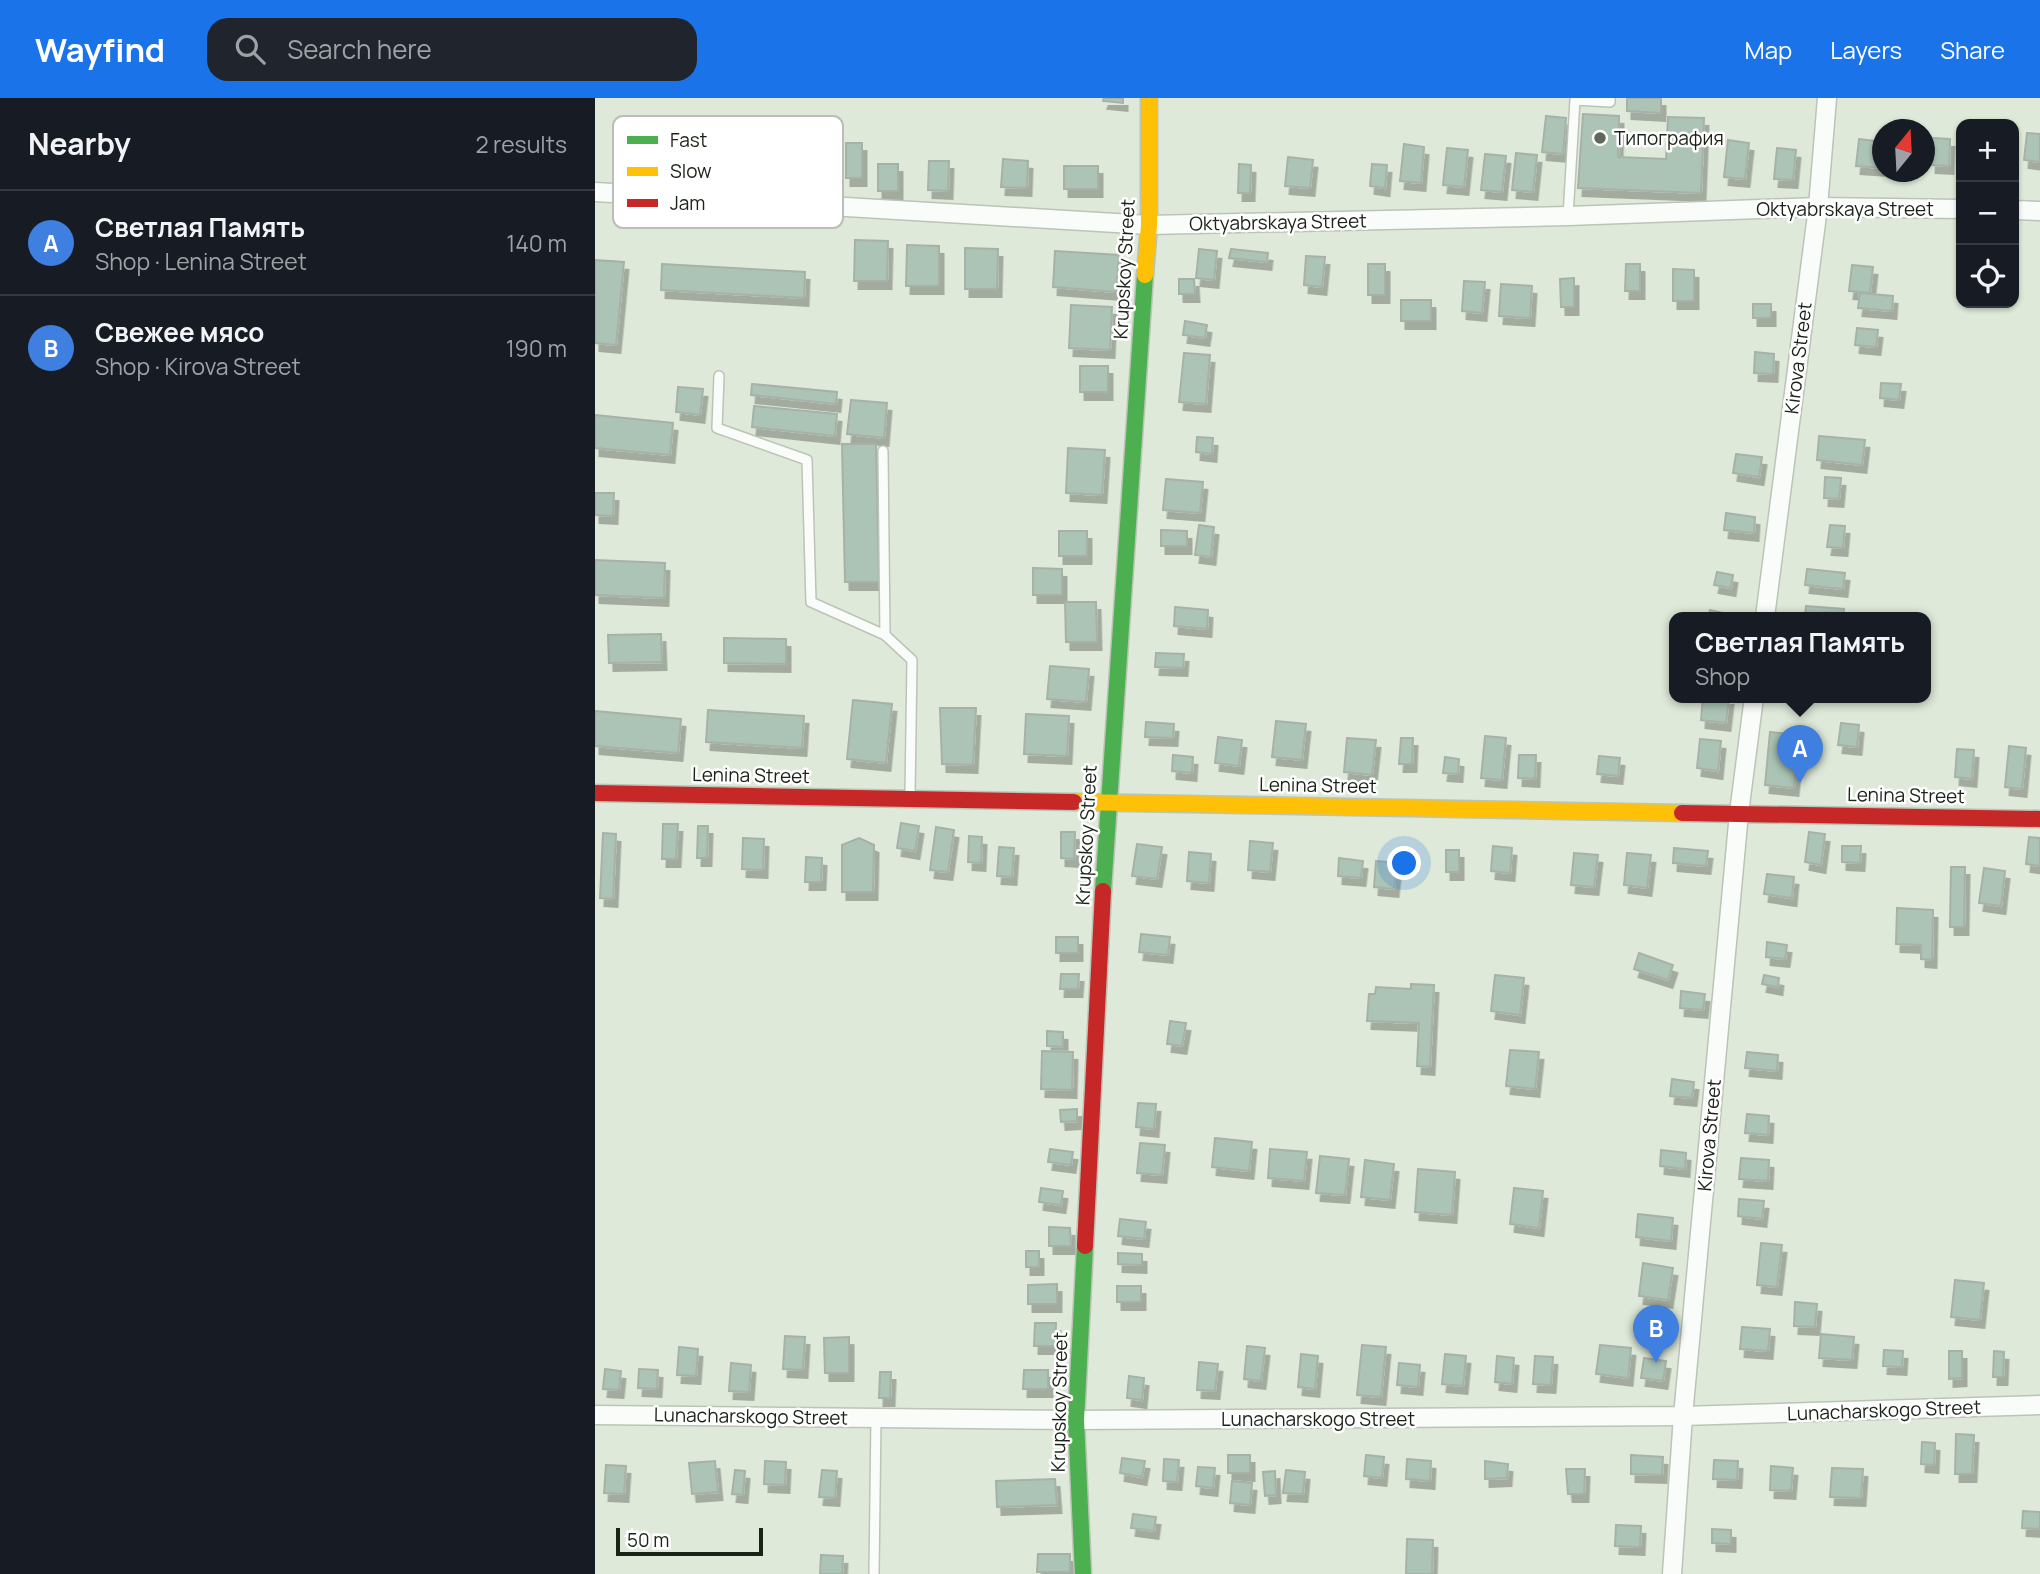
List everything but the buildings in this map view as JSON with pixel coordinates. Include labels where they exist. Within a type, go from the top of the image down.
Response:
[{"type":"street","name":"Krupskoy Street","points":[[1083,1574],[1076,1420],[1108,803],[1149,225],[1149,98]]},
{"type":"street","name":"Kirova Street","points":[[1766,612],[1818,207],[1827,98]]},
{"type":"street","name":"Oktyabrskaya Street","points":[[595,192],[613,193]]},
{"type":"street","name":"Oktyabrskaya Street","points":[[843,207],[1149,225],[1568,216],[1818,207],[1956,209]]},
{"type":"street","points":[[2019,210],[2040,211]]},
{"type":"street","name":"Kirova Street","points":[[1672,1574],[1683,1416],[1739,813],[1753,703]]},
{"type":"street","name":"Lenina Street","points":[[595,793],[2040,819]]},
{"type":"street","name":"Lunacharskogo Street","points":[[595,1415],[1076,1420],[1683,1416],[2040,1405]]},
{"type":"lane","points":[[1568,216],[1575,100],[1610,102],[1610,98]]},
{"type":"lane","points":[[719,376],[717,428],[807,460],[811,602],[885,635],[912,660],[910,800]]},
{"type":"lane","points":[[883,451],[885,635]]},
{"type":"lane","points":[[874,1574],[876,1418]]},
{"type":"traffic: fast","points":[[1103,891],[1145,275]]},
{"type":"traffic: fast","points":[[1083,1574],[1076,1420],[1085,1246]]},
{"type":"traffic: slow","points":[[1145,275],[1149,225],[1149,98]]},
{"type":"traffic: slow","points":[[1074,802],[1682,813]]},
{"type":"traffic: jam","points":[[595,793],[1074,802]]},
{"type":"traffic: jam","points":[[1682,813],[2040,819]]},
{"type":"traffic: jam","points":[[1085,1246],[1103,891]]},
{"type":"place","name":"Типография","points":[[1600,138]]},
{"type":"place","name":"Светлая Память","points":[[1800,783]]},
{"type":"place","name":"Свежее мясо","points":[[1656,1363]]}]
